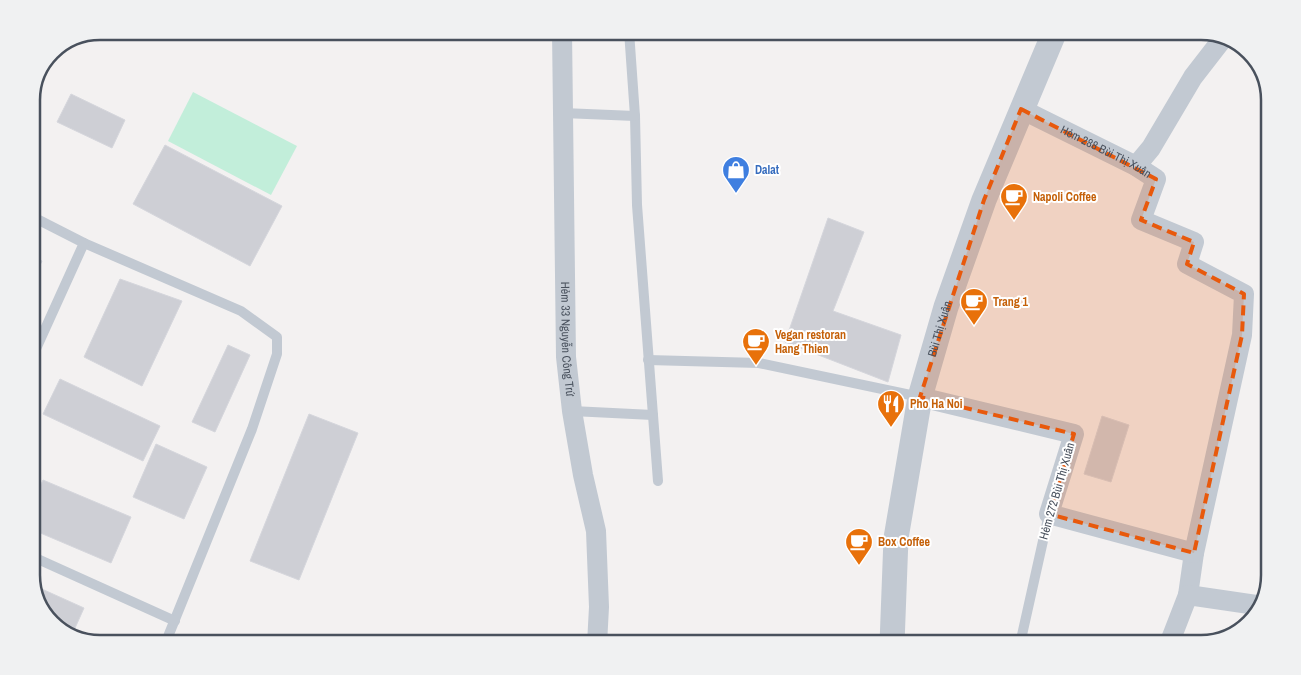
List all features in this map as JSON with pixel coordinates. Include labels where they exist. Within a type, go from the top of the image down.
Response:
[{"type":"street","name":"Hẻm 33 Nguyễn Công Trứ","points":[[562,40],[566,356],[572,411],[583,474],[596,531],[597,635]]},
{"type":"street","name":"Bùi Thị Xuân","points":[[892,635],[896,538],[920,397],[946,307],[984,200],[1051,40]]},
{"type":"street","points":[[1136,166],[1151,148],[1193,77],[1220,43]]},
{"type":"street","name":"Hẻm 288 Bùi Thị Xuân","points":[[1021,109],[1136,166],[1156,179],[1141,220],[1194,242],[1187,264],[1244,294],[1242,335],[1194,553]]},
{"type":"street","name":"Hẻm 272 Bùi Thị Xuân","points":[[920,397],[1074,434],[1049,514]]},
{"type":"street","points":[[1049,514],[1194,553],[1188,595],[1172,635]]},
{"type":"street","points":[[1188,595],[1254,605]]},
{"type":"lane","points":[[630,40],[635,116],[637,205],[658,480]]},
{"type":"lane","points":[[563,113],[635,116]]},
{"type":"lane","points":[[40,221],[84,243],[241,311],[276,337],[277,354],[252,429],[169,635]]},
{"type":"lane","points":[[40,340],[84,243]]},
{"type":"lane","points":[[648,360],[759,363],[920,397]]},
{"type":"lane","points":[[572,411],[653,415]]},
{"type":"lane","name":"Hẻm 272 Bùi Thị Xuân","points":[[1022,635],[1049,514]]},
{"type":"lane","points":[[40,560],[175,621]]},
{"type":"highlighted area","points":[[1021,109],[1156,179],[1141,220],[1194,242],[1187,264],[1244,294],[1242,335],[1194,553],[1049,514],[1074,434],[920,397],[984,200]]},
{"type":"green space","points":[[193,92],[297,146],[271,195],[168,141]]},
{"type":"building","points":[[71,94],[125,120],[112,148],[57,122]]},
{"type":"building","points":[[165,145],[282,206],[250,266],[133,204]]},
{"type":"building","points":[[828,218],[864,232],[833,311],[901,335],[888,382],[785,342]]},
{"type":"building","points":[[120,279],[182,301],[142,386],[84,357]]},
{"type":"building","points":[[228,345],[250,355],[215,432],[192,422]]},
{"type":"building","points":[[60,379],[160,426],[143,461],[43,414]]},
{"type":"building","points":[[309,414],[358,433],[299,580],[250,561]]},
{"type":"building","points":[[1102,416],[1129,425],[1111,482],[1084,474]]},
{"type":"building","points":[[156,444],[207,467],[184,519],[133,497]]},
{"type":"building","points":[[43,480],[131,517],[111,563],[40,533],[40,486]]},
{"type":"building","points":[[41,589],[84,608],[73,629],[60,620],[50,609]]},
{"type":"place","name":"Dalat","points":[[736,194]]},
{"type":"place","name":"Napoli Coffee","points":[[1014,221]]},
{"type":"place","name":"Trang 1","points":[[974,326]]},
{"type":"place","name":"Vegan restoran Hang Thien","points":[[756,366]]},
{"type":"place","name":"Pho Ha Noi","points":[[891,428]]},
{"type":"place","name":"Box Coffee","points":[[859,566]]}]
